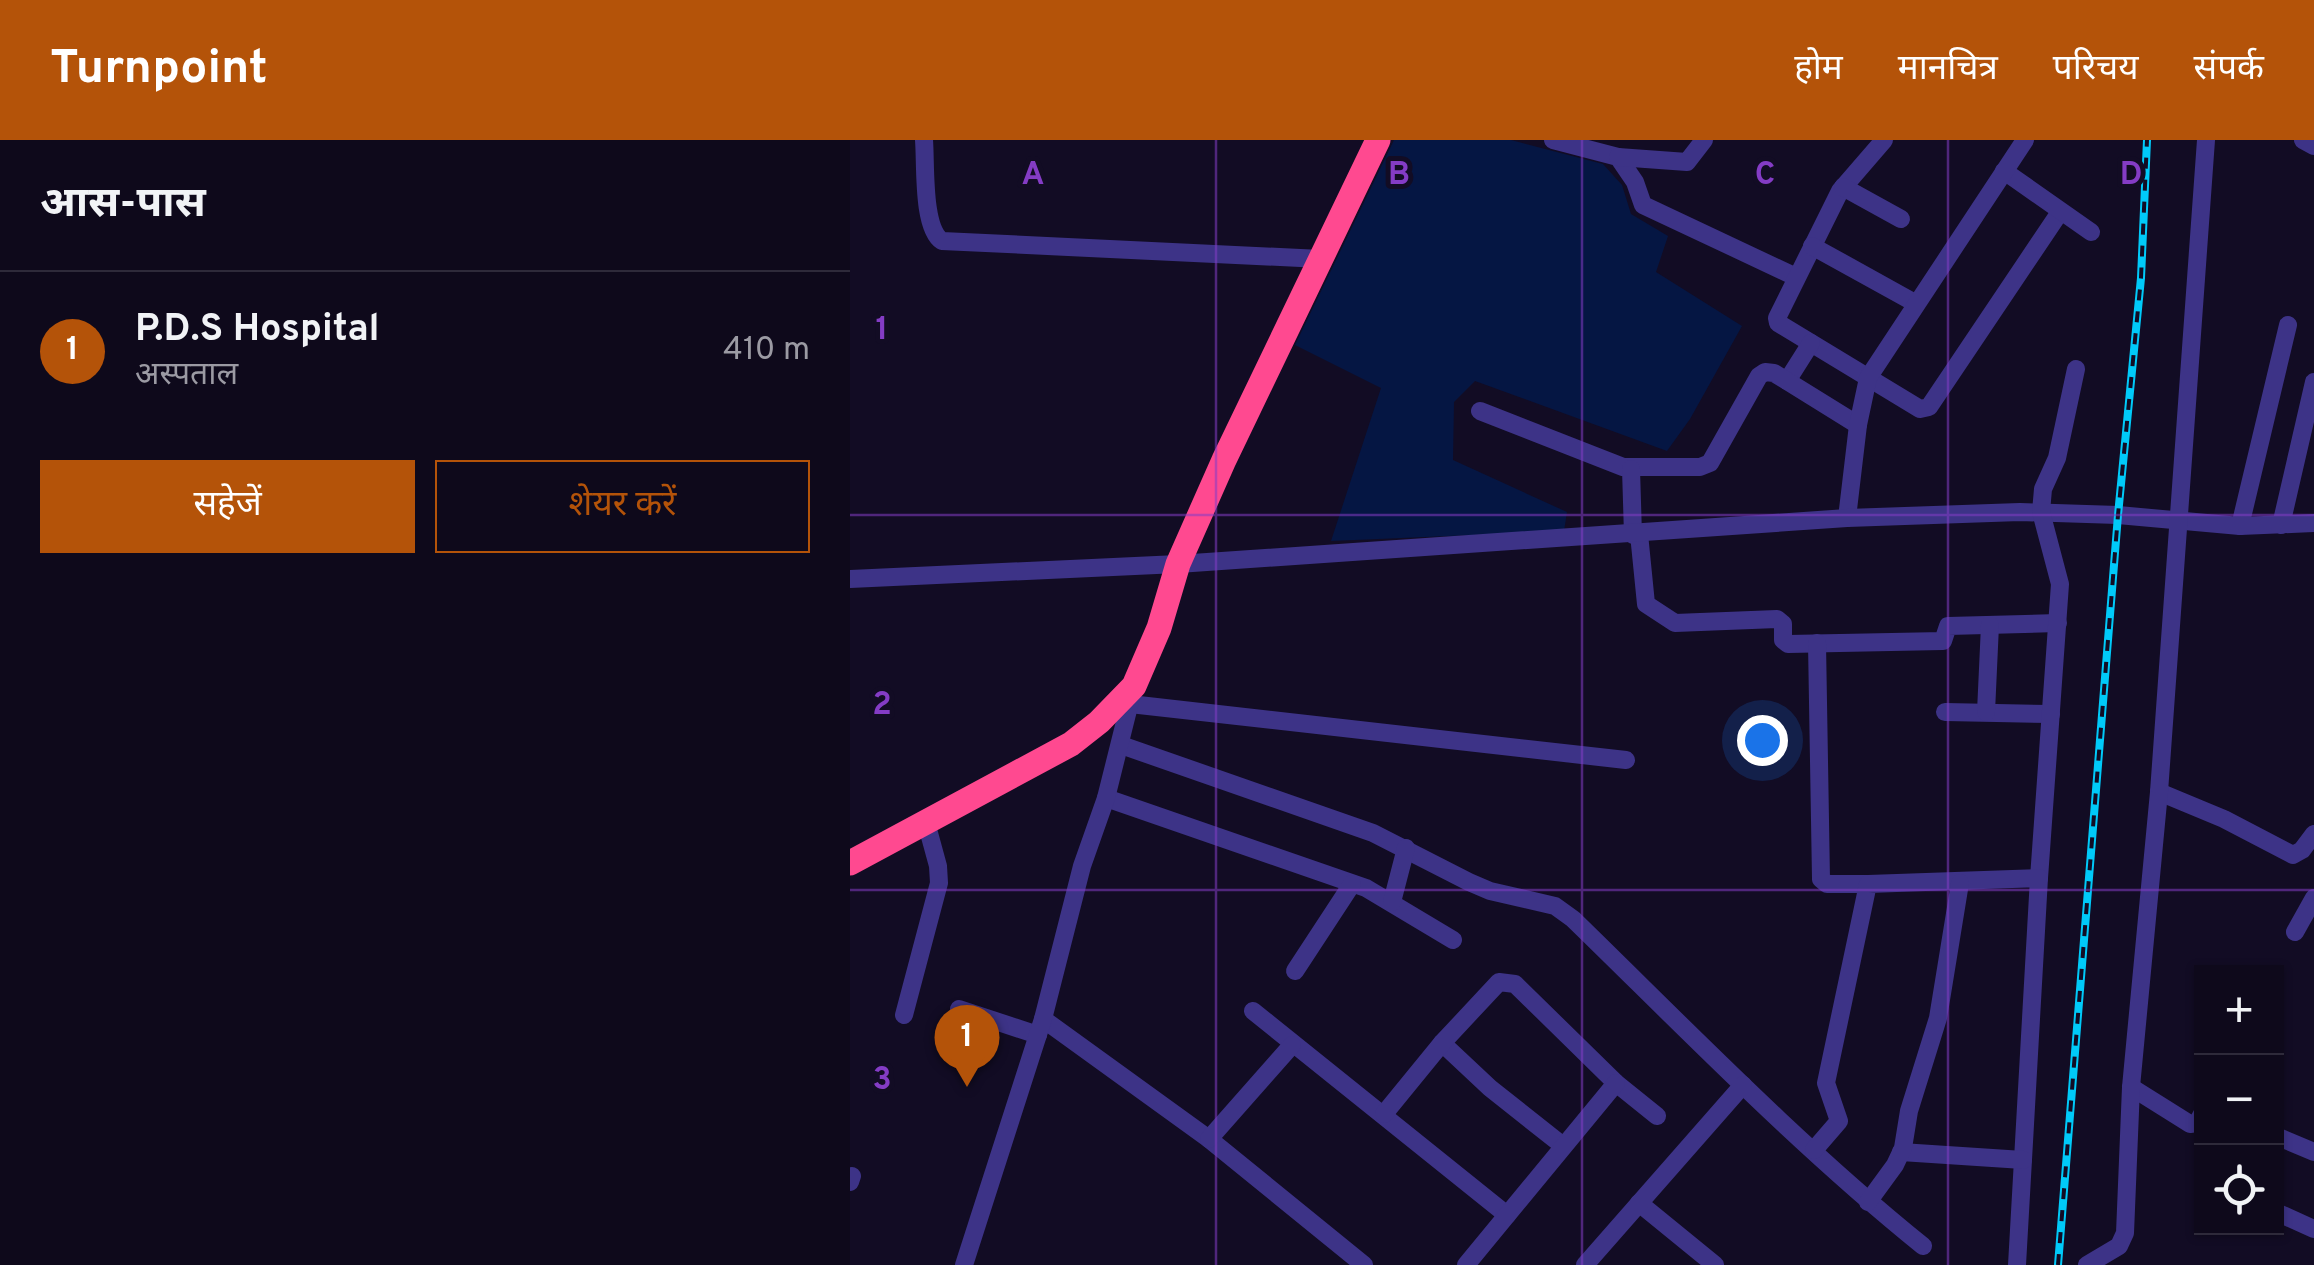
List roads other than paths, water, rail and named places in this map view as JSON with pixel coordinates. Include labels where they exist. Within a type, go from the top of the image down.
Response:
[{"type":"highway","points":[[850,863],[1070,744],[1132,695],[1159,628],[1178,564],[1224,460],[1378,140]]},
{"type":"street","points":[[924,140],[929,222],[942,241],[1321,259]]},
{"type":"street","points":[[1553,140],[1618,158],[1687,162],[1704,140]]},
{"type":"street","points":[[1884,140],[1843,187],[1777,318],[1778,323],[1920,409],[1929,408],[2060,212]]},
{"type":"street","points":[[1848,518],[1858,425],[1868,378],[2025,140]]},
{"type":"street","points":[[2086,1265],[2119,1246],[2126,1233],[2132,1087],[2159,792],[2206,140]]},
{"type":"street","points":[[2303,140],[2314,146]]},
{"type":"street","points":[[1618,158],[1635,182],[1643,205],[1796,277]]},
{"type":"street","points":[[2004,170],[2092,232]]},
{"type":"street","points":[[1843,187],[1901,219]]},
{"type":"street","points":[[1812,246],[1914,303]]},
{"type":"street","points":[[2240,526],[2288,324]]},
{"type":"street","points":[[1787,381],[1810,343]]},
{"type":"street","points":[[2017,1265],[2058,623],[2059,572],[2041,512],[2076,369]]},
{"type":"street","points":[[1480,411],[1631,469],[1706,466],[1759,376],[1774,373],[1858,425]]},
{"type":"street","points":[[2281,525],[2314,382]]},
{"type":"street","points":[[1631,469],[1646,604],[1670,621],[1777,620],[1783,624],[1784,643],[1943,641],[1948,626],[2058,623]]},
{"type":"street","points":[[850,579],[1178,564],[1848,518],[2041,512],[2240,526],[2314,523]]},
{"type":"street","points":[[1986,712],[1990,625]]},
{"type":"street","points":[[1817,643],[1821,878],[1827,884],[2039,878]]},
{"type":"street","points":[[964,1265],[1040,1027],[1132,695],[1626,760]]},
{"type":"street","points":[[1945,712],[2051,714]]},
{"type":"street","points":[[1121,745],[1406,848],[1490,891],[1556,906],[1868,1202],[1923,1246]]},
{"type":"street","points":[[2159,792],[2293,854],[2308,857],[2314,834]]},
{"type":"street","points":[[1106,798],[1352,884],[1392,902],[1453,940]]},
{"type":"street","points":[[904,1015],[938,883],[938,866],[926,822]]},
{"type":"street","points":[[1392,902],[1406,848]]},
{"type":"street","points":[[1868,1202],[1901,1152],[1908,1111],[1938,1018],[1960,883]]},
{"type":"street","points":[[1295,971],[1352,884]]},
{"type":"street","points":[[1814,1150],[1839,1121],[1826,1084],[1868,884]]},
{"type":"street","points":[[2295,932],[2314,898]]},
{"type":"street","points":[[1384,1114],[1499,982],[1507,981],[1515,984],[1616,1084],[1657,1116]]},
{"type":"street","points":[[959,1009],[1040,1027],[1209,1139],[1364,1265]]},
{"type":"street","points":[[1253,1012],[1507,1215]]},
{"type":"street","points":[[1209,1139],[1292,1044]]},
{"type":"street","points":[[1442,1044],[1562,1145]]},
{"type":"street","points":[[1466,1265],[1616,1084]]},
{"type":"street","points":[[1585,1265],[1743,1085]]},
{"type":"street","points":[[2132,1087],[2194,1123]]},
{"type":"street","points":[[2284,1139],[2314,1152]]},
{"type":"street","points":[[1901,1152],[2023,1160]]},
{"type":"street","points":[[1639,1203],[1716,1265]]},
{"type":"street","points":[[2284,1216],[2314,1229]]},
{"type":"water","points":[[1394,140],[1511,140],[1603,164],[1622,185],[1631,214],[1668,236],[1656,272],[1742,326],[1690,419],[1667,451],[1475,381],[1454,402],[1453,460],[1567,512],[1564,531],[1331,541],[1381,388],[1295,345]]},
{"type":"railway","points":[[2058,1265],[2118,515],[2141,278],[2147,140]]},
{"type":"place","name":"P.D.S Hospital","points":[[967,1087]]}]
